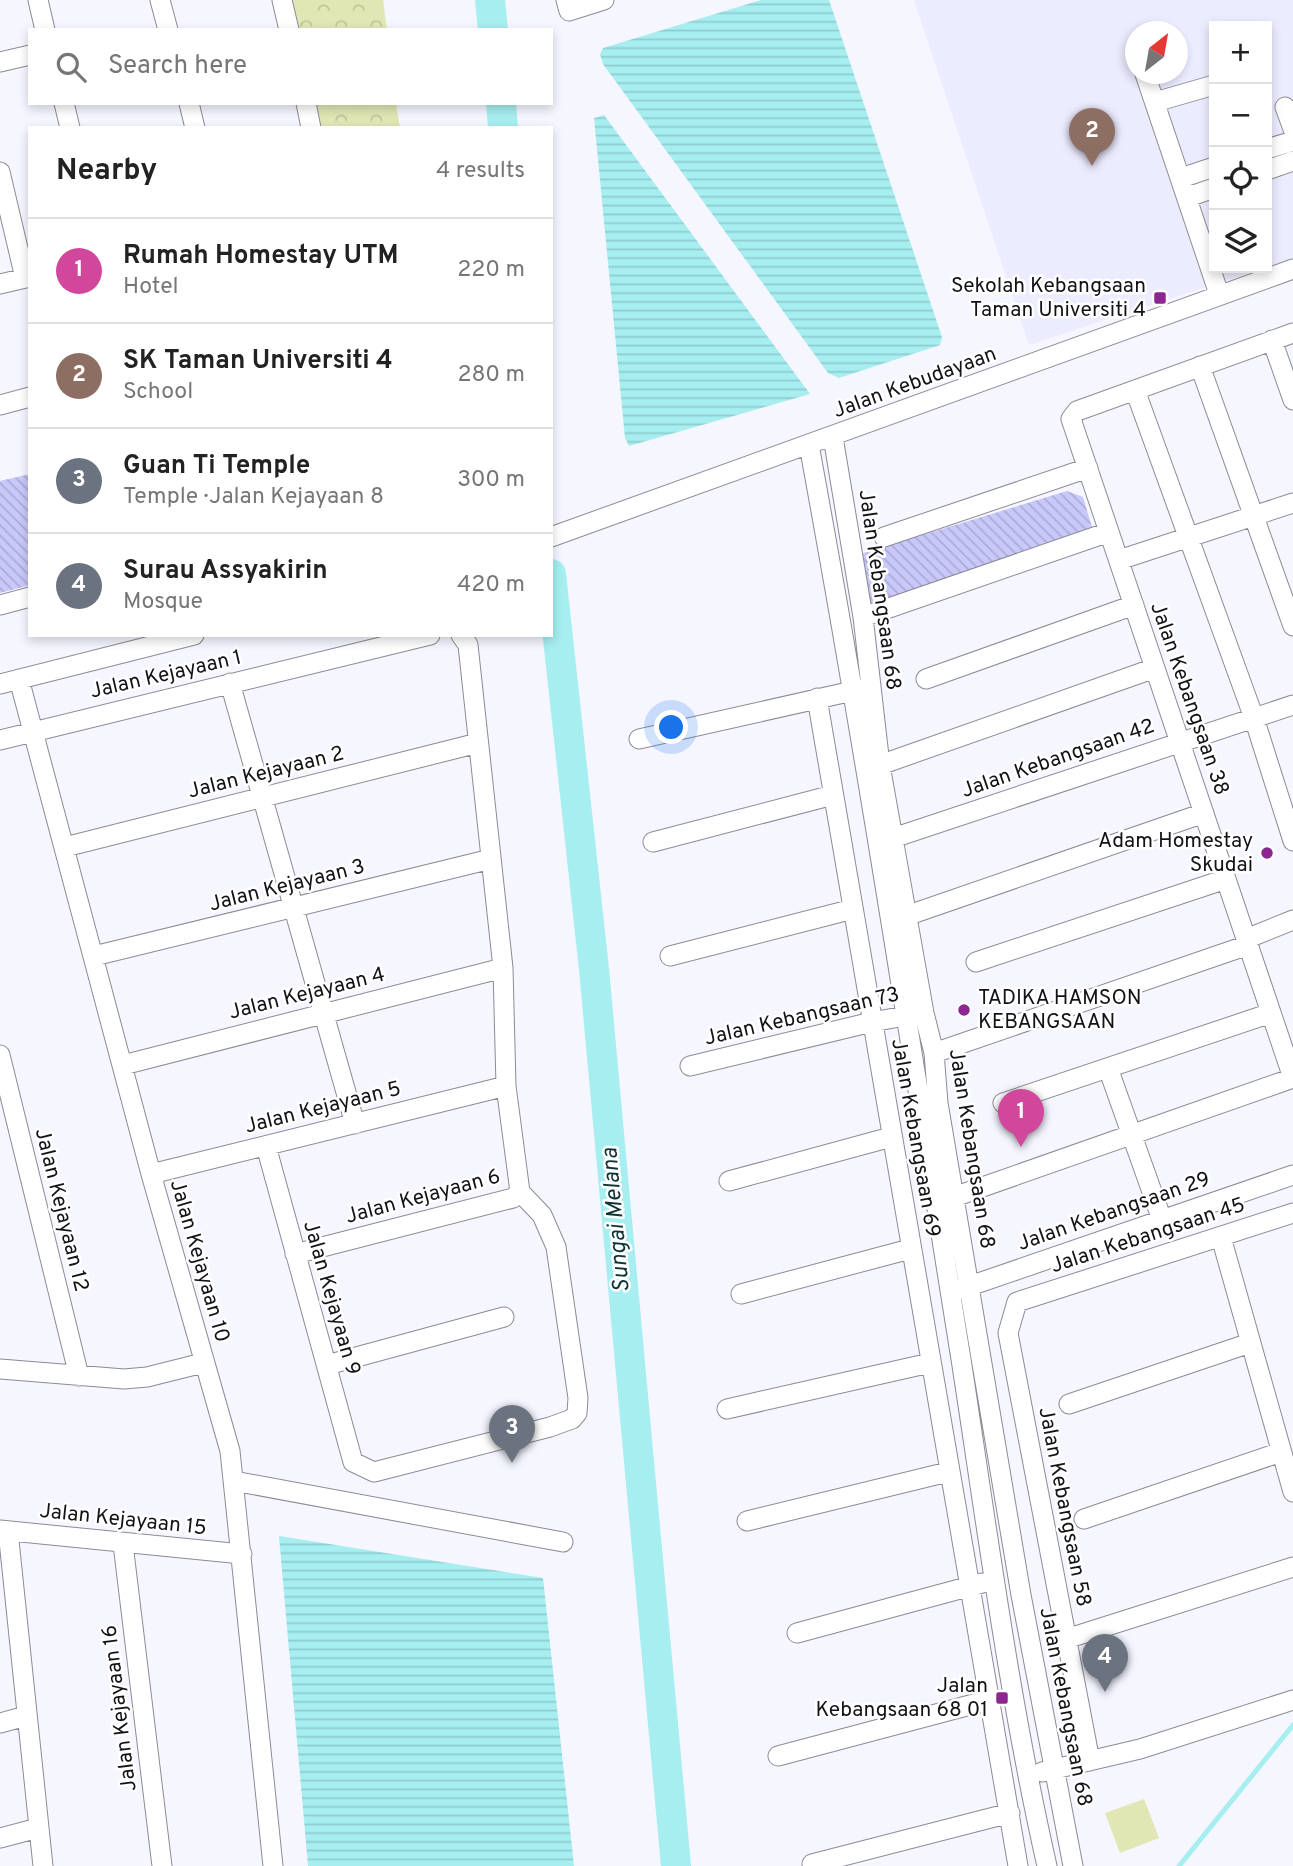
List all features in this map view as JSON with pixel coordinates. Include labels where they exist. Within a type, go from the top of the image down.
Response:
[{"type":"street","points":[[38,0],[45,28]]},
{"type":"street","points":[[160,0],[167,28]]},
{"type":"street","points":[[282,0],[289,28]]},
{"type":"street","points":[[567,6],[604,0]]},
{"type":"street","points":[[0,62],[28,55]]},
{"type":"street","points":[[1149,84],[1219,294]]},
{"type":"street","points":[[1155,102],[1209,86]]},
{"type":"street","points":[[64,105],[70,126]]},
{"type":"street","points":[[189,105],[195,126]]},
{"type":"street","points":[[306,105],[311,126]]},
{"type":"street","points":[[1286,107],[1293,129]]},
{"type":"street","points":[[1272,147],[1293,141]]},
{"type":"street","points":[[1272,168],[1293,161]]},
{"type":"street","points":[[1181,178],[1209,169]]},
{"type":"street","points":[[0,172],[27,277],[0,284]]},
{"type":"street","points":[[1188,197],[1209,190]]},
{"type":"street","name":"Jalan Kebudayaan","points":[[553,536],[1293,269]]},
{"type":"street","points":[[1293,332],[1135,390],[1186,538],[1254,718],[1293,841]]},
{"type":"street","points":[[1272,340],[1293,400]]},
{"type":"street","points":[[1200,366],[1293,626]]},
{"type":"street","name":"Jalan Kebangsaan 38","points":[[1135,390],[1075,412],[1071,419],[1293,1078]]},
{"type":"street","points":[[0,405],[28,398]]},
{"type":"street","name":"Jalan Kebangsaan 68","points":[[833,437],[863,617],[863,689],[885,841],[915,1014],[933,1053],[938,1103],[971,1285],[1021,1595],[1073,1866]]},
{"type":"street","name":"Jalan Kebangsaan 68","points":[[809,445],[880,765],[885,841],[906,916],[915,1014],[950,1292],[1028,1774],[1047,1866]]},
{"type":"street","points":[[884,537],[1088,468]]},
{"type":"street","points":[[1119,560],[1293,503]]},
{"type":"street","points":[[863,617],[1109,532]]},
{"type":"street","points":[[0,605],[28,598]]},
{"type":"street","points":[[926,679],[1134,605]]},
{"type":"street","points":[[10,682],[186,637]]},
{"type":"street","name":"Jalan Kejayaan 1","points":[[0,740],[422,637]]},
{"type":"street","points":[[462,637],[468,645],[503,968],[506,1086],[520,1192]]},
{"type":"street","points":[[880,765],[1155,668]]},
{"type":"street","name":"Jalan Kejayaan 10","points":[[10,682],[34,730],[151,1174],[230,1451],[273,1866]]},
{"type":"street","points":[[230,683],[355,1124]]},
{"type":"street","points":[[639,739],[863,689]]},
{"type":"street","name":"Jalan Kebangsaan 69","points":[[817,698],[948,1472],[971,1586],[1018,1866]]},
{"type":"street","name":"Jalan Kebangsaan 42","points":[[885,841],[1293,705]]},
{"type":"street","name":"Jalan Kejayaan 2","points":[[65,847],[478,743]]},
{"type":"street","points":[[653,842],[833,795]]},
{"type":"street","points":[[906,916],[1204,813]]},
{"type":"street","name":"Jalan Kejayaan 3","points":[[94,956],[491,859]]},
{"type":"street","points":[[976,962],[1226,878]]},
{"type":"street","points":[[670,956],[853,909]]},
{"type":"street","points":[[933,1053],[1247,942],[1293,920]]},
{"type":"street","name":"Jalan Kejayaan 4","points":[[123,1065],[503,968]]},
{"type":"street","points":[[1003,1103],[1271,1013]]},
{"type":"street","name":"Jalan Kebangsaan 73","points":[[690,1066],[915,1014]]},
{"type":"street","name":"Jalan Kejayaan 12","points":[[0,1055],[79,1376]]},
{"type":"street","points":[[1108,1068],[1162,1220]]},
{"type":"street","points":[[954,1197],[1293,1078]]},
{"type":"street","name":"Jalan Kejayaan 5","points":[[151,1174],[506,1086]]},
{"type":"street","points":[[729,1181],[891,1137]]},
{"type":"street","name":"Jalan Kejayaan 9","points":[[266,1146],[354,1462],[374,1472],[550,1427],[572,1419],[577,1413],[578,1398],[556,1247],[542,1214],[520,1192]]},
{"type":"street","name":"Jalan Kebangsaan 29","points":[[950,1292],[1293,1175]]},
{"type":"street","name":"Jalan Kejayaan 6","points":[[295,1254],[513,1198],[520,1192]]},
{"type":"street","name":"Jalan Kebangsaan 45","points":[[1017,1302],[1293,1213]]},
{"type":"street","points":[[1221,1237],[1293,1492]]},
{"type":"street","points":[[741,1294],[910,1249]]},
{"type":"street","name":"Jalan Kebangsaan 58","points":[[1017,1302],[1011,1315],[1008,1334],[1090,1761]]},
{"type":"street","points":[[327,1365],[504,1317]]},
{"type":"street","points":[[1069,1404],[1250,1343]]},
{"type":"street","points":[[0,1369],[79,1376],[147,1377],[203,1363]]},
{"type":"street","points":[[727,1409],[930,1363]]},
{"type":"street","points":[[1084,1519],[1281,1452]]},
{"type":"street","points":[[747,1521],[948,1472]]},
{"type":"street","points":[[234,1481],[563,1542]]},
{"type":"street","points":[[4,1530],[43,1866]]},
{"type":"street","name":"Jalan Kejayaan 15","points":[[4,1530],[242,1554]]},
{"type":"street","name":"Jalan Kejayaan 16","points":[[123,1544],[162,1866]]},
{"type":"street","points":[[1066,1639],[1293,1567]]},
{"type":"street","points":[[797,1633],[996,1579]]},
{"type":"street","points":[[778,1756],[989,1700]]},
{"type":"street","points":[[1028,1774],[1140,1749],[1293,1700]]},
{"type":"street","points":[[0,1723],[26,1716]]},
{"type":"street","points":[[812,1864],[1010,1813]]},
{"type":"street","points":[[0,1839],[38,1828]]},
{"type":"shaded area","points":[[914,0],[1293,0],[1293,258],[1272,265],[1272,21],[1209,21],[1209,273],[1249,273],[1029,345]]},
{"type":"green space","points":[[291,0],[383,0],[387,28],[298,28]]},
{"type":"green space","points":[[316,105],[396,105],[400,126],[322,126]]},
{"type":"green space","points":[[1144,1799],[1159,1838],[1120,1853],[1105,1813]]},
{"type":"water","points":[[761,0],[829,0],[942,337],[940,345],[839,378],[828,373],[603,64],[600,54],[603,48]]},
{"type":"water","points":[[604,115],[810,394],[629,446],[625,438],[594,118]]},
{"type":"water","points":[[279,1536],[543,1578],[574,1866],[308,1866]]},
{"type":"building","points":[[28,474],[28,586],[0,593],[0,481]]},
{"type":"building","points":[[1067,491],[1083,497],[1094,534],[868,613],[857,555]]},
{"type":"waterway","name":"Sungai Melana","points":[[490,0],[493,28]]},
{"type":"waterway","name":"Sungai Melana","points":[[501,105],[503,126]]},
{"type":"waterway","name":"Sungai Melana","points":[[553,592],[594,969],[676,1866]]},
{"type":"waterway","points":[[1179,1866],[1293,1725]]},
{"type":"place","name":"SK Taman Universiti 4","points":[[1092,166]]},
{"type":"place","name":"Sekolah Kebangsaan Taman Universiti 4","points":[[1160,298]]},
{"type":"place","name":"Adam Homestay Skudai","points":[[1267,853]]},
{"type":"place","name":"TADIKA HAMSON KEBANGSAAN","points":[[964,1010]]},
{"type":"place","name":"Rumah Homestay UTM","points":[[1021,1147]]},
{"type":"place","name":"Guan Ti Temple","points":[[512,1463]]},
{"type":"place","name":"Surau Assyakirin","points":[[1105,1692]]},
{"type":"place","name":"Jalan Kebangsaan 68 01","points":[[1002,1698]]}]
